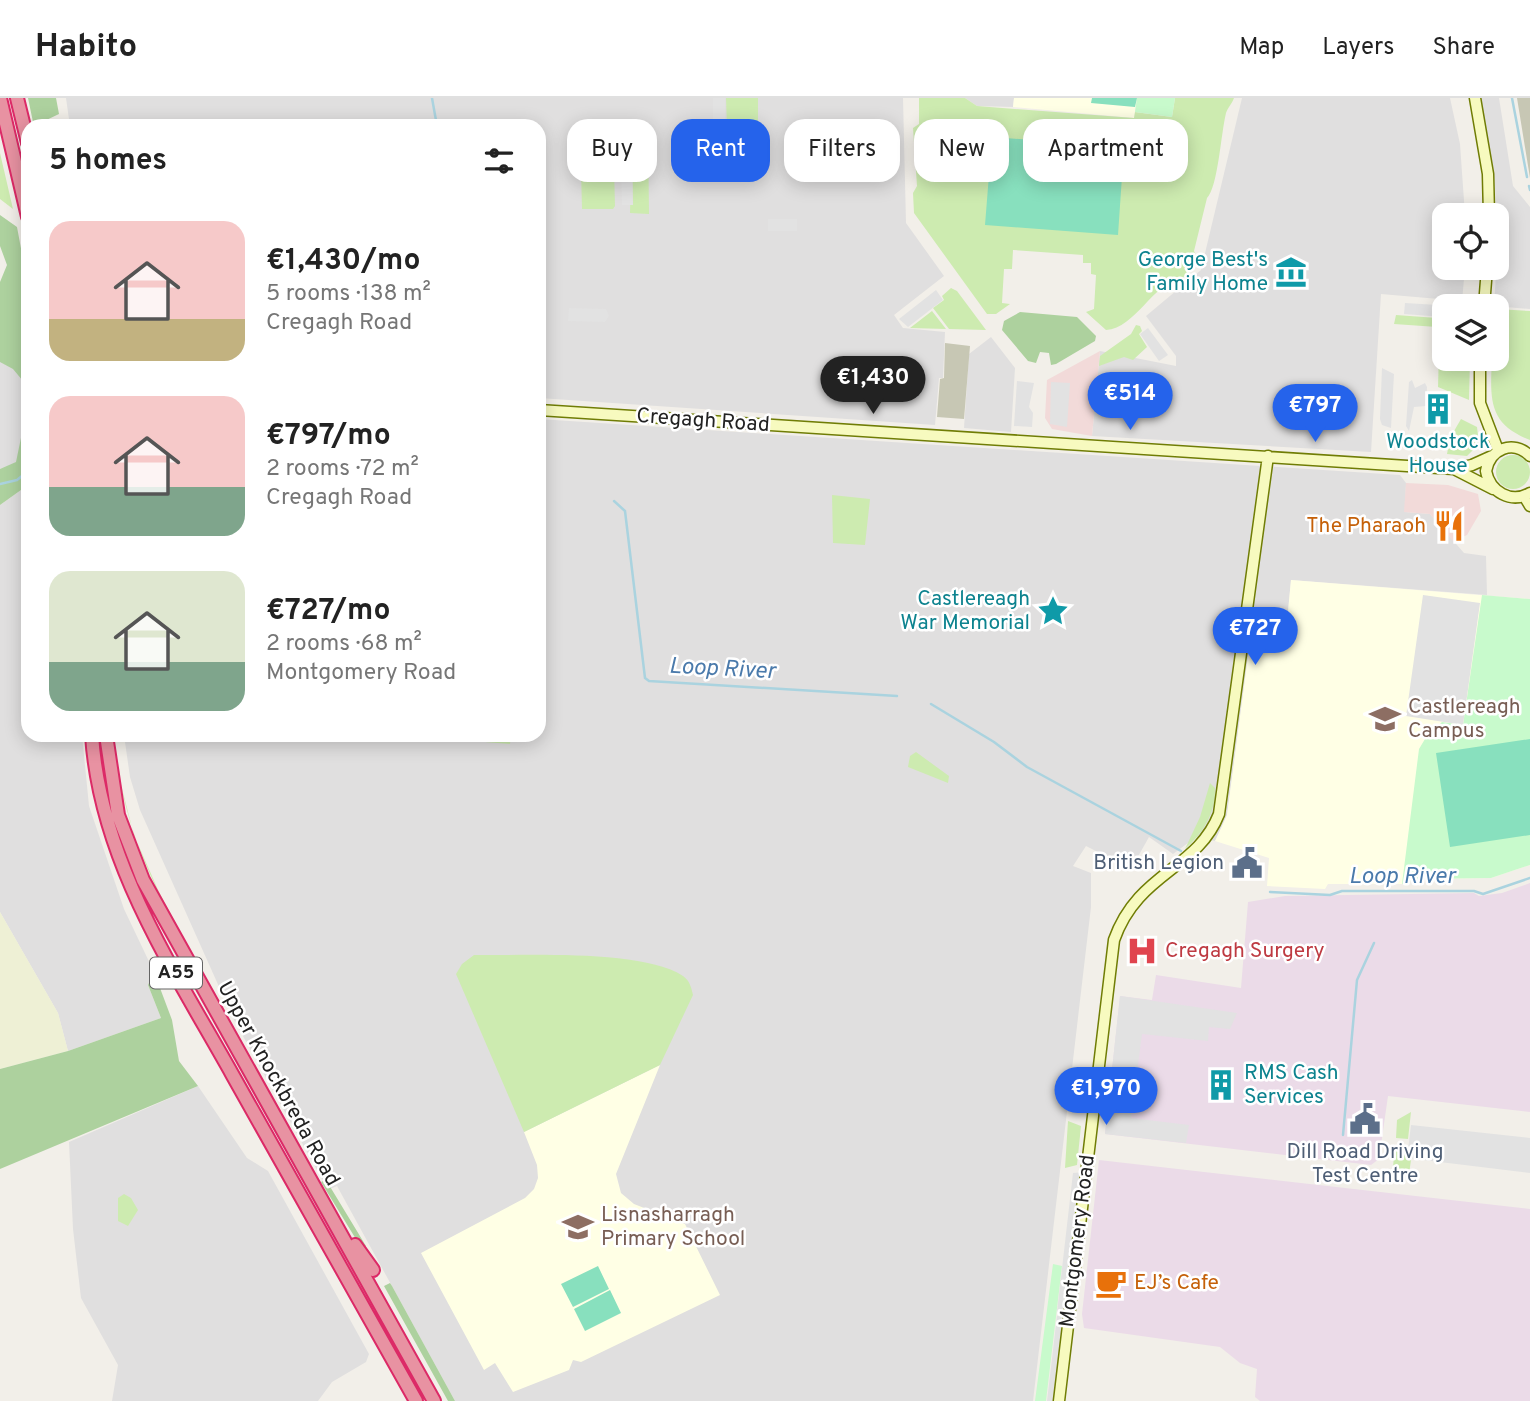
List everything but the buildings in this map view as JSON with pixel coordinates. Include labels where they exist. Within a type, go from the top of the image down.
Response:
[{"type":"highway","points":[[0,98],[21,185]]},
{"type":"highway","points":[[17,98],[22,119]]},
{"type":"highway","name":"Upper Knockbreda Road","points":[[93,742],[96,777],[107,826],[138,901],[416,1401]]},
{"type":"highway","name":"Upper Knockbreda Road","points":[[107,742],[118,815],[143,880],[434,1401]]},
{"type":"highway","points":[[330,1216],[373,1270]]},
{"type":"street","points":[[1475,98],[1488,174],[1489,203]]},
{"type":"street","points":[[1480,371],[1480,403],[1495,453],[1486,471],[1494,489]]},
{"type":"street","name":"Cregagh Road","points":[[546,410],[1454,469],[1472,466],[1495,453]]},
{"type":"street","points":[[1495,453],[1513,447],[1530,456]]},
{"type":"street","name":"Montgomery Road","points":[[1059,1401],[1114,940],[1120,922],[1138,895],[1206,841],[1219,814],[1268,456]]},
{"type":"street","name":"Cregagh Road","points":[[1454,469],[1507,497],[1527,495]]},
{"type":"street","points":[[1527,495],[1530,506]]},
{"type":"shaded area","points":[[66,98],[903,98],[906,223],[944,276],[894,315],[903,328],[945,332],[943,378],[939,378],[935,425],[546,398],[546,119],[69,119]]},
{"type":"shaded area","points":[[713,98],[725,98],[725,119],[713,119]]},
{"type":"shaded area","points":[[965,98],[1014,98],[1013,107],[977,106]]},
{"type":"shaded area","points":[[1014,98],[1137,98],[1134,118],[1013,107]]},
{"type":"shaded area","points":[[1242,98],[1450,98],[1460,144],[1464,203],[1432,203],[1432,280],[1464,280],[1463,294],[1432,294],[1432,298],[1381,294],[1371,452],[1092,436],[1100,351],[1176,366],[1176,356],[1146,316],[1201,270]]},
{"type":"shaded area","points":[[1479,98],[1499,98],[1513,186],[1530,207],[1530,309],[1509,307],[1509,294],[1495,294],[1496,280],[1509,280],[1509,203],[1496,203],[1494,170]]},
{"type":"shaded area","points":[[1517,98],[1530,98],[1530,178]]},
{"type":"shaded area","points":[[621,182],[633,182],[633,205],[622,205]]},
{"type":"shaded area","points":[[768,219],[797,219],[797,231],[768,231]]},
{"type":"shaded area","points":[[936,290],[943,300],[908,327],[899,319]]},
{"type":"shaded area","points":[[1405,303],[1432,305],[1432,316],[1404,314]]},
{"type":"shaded area","points":[[569,308],[606,309],[609,316],[605,322],[568,321]]},
{"type":"shaded area","points":[[0,325],[21,363],[21,458],[10,467],[0,469]]},
{"type":"shaded area","points":[[1148,328],[1168,355],[1159,361],[1140,334]]},
{"type":"shaded area","points":[[991,337],[1015,368],[1011,432],[964,428],[969,354]]},
{"type":"shaded area","points":[[945,343],[970,346],[964,419],[937,417],[940,379],[944,378]]},
{"type":"shaded area","points":[[1100,351],[1092,436],[1052,429],[1045,418],[1047,380]]},
{"type":"shaded area","points":[[1382,368],[1394,374],[1391,428],[1382,425],[1380,419]]},
{"type":"shaded area","points":[[1412,380],[1415,388],[1425,383],[1426,406],[1414,407],[1409,431],[1406,426],[1409,382]]},
{"type":"shaded area","points":[[1017,381],[1034,383],[1029,407],[1033,413],[1032,427],[1014,426]]},
{"type":"shaded area","points":[[1051,382],[1070,383],[1067,427],[1050,424]]},
{"type":"shaded area","points":[[546,419],[1400,475],[1406,483],[1405,512],[1430,514],[1464,553],[1486,556],[1487,595],[1291,580],[1287,622],[1254,618],[1227,815],[1219,836],[1215,841],[1196,837],[1173,854],[1149,837],[1131,869],[1086,846],[1073,866],[1091,873],[1091,907],[1033,1401],[455,1401],[337,1186],[328,1190],[233,1018],[140,810],[130,777],[125,742],[546,742]]},
{"type":"shaded area","points":[[1406,483],[1448,485],[1478,494],[1481,511],[1467,535],[1453,541],[1430,514],[1404,512]]},
{"type":"shaded area","points":[[21,490],[21,742],[83,742],[89,806],[124,909],[154,972],[148,985],[161,1018],[68,1051],[58,1013],[0,912],[0,505]]},
{"type":"shaded area","name":"Castlereagh Campus","points":[[1291,580],[1530,599],[1530,865],[1491,878],[1414,879],[1402,884],[1328,884],[1325,889],[1267,886],[1269,858],[1215,841],[1227,815],[1253,618],[1287,622]]},
{"type":"shaded area","points":[[1423,595],[1480,603],[1463,725],[1406,716]]},
{"type":"shaded area","points":[[1530,883],[1530,1112],[1388,1096],[1379,1159],[1371,1165],[1105,1134],[1120,996],[1152,1000],[1156,975],[1241,988],[1248,902],[1285,896],[1474,893],[1479,896],[1502,893]]},
{"type":"shaded area","points":[[0,912],[58,1013],[68,1051],[0,1069]]},
{"type":"shaded area","points":[[1120,996],[1237,1013],[1230,1029],[1209,1027],[1208,1041],[1142,1034],[1131,1118],[1189,1125],[1186,1143],[1105,1134]]},
{"type":"shaded area","name":"Lisnasharragh Primary School","points":[[660,1065],[616,1174],[621,1193],[634,1204],[685,1224],[720,1295],[581,1362],[573,1360],[569,1370],[513,1392],[495,1363],[484,1370],[421,1253],[525,1198],[534,1189],[538,1178],[537,1165],[524,1132]]},
{"type":"shaded area","points":[[198,1086],[247,1158],[268,1171],[369,1354],[366,1362],[332,1382],[318,1401],[112,1401],[118,1365],[81,1298],[73,1229],[69,1142]]},
{"type":"shaded area","points":[[1411,1125],[1530,1138],[1530,1173],[1407,1158]]},
{"type":"shaded area","points":[[1099,1160],[1530,1209],[1530,1401],[1260,1401],[1255,1397],[1257,1369],[1240,1363],[1220,1347],[1084,1328],[1082,1314]]},
{"type":"shaded area","points":[[1086,1172],[1070,1313],[1057,1312],[1073,1173]]},
{"type":"shaded area","points":[[1057,1316],[1069,1317],[1059,1401],[1047,1401]]},
{"type":"green space","points":[[28,98],[56,98],[59,114],[48,119],[32,119]]},
{"type":"green space","points":[[726,98],[758,98],[758,119],[727,119]]},
{"type":"green space","points":[[919,98],[965,98],[977,106],[1134,118],[1135,112],[1172,117],[1175,98],[1234,98],[1226,113],[1214,183],[1207,198],[1194,251],[1197,257],[1183,278],[1162,288],[1126,322],[1106,330],[1086,312],[1094,309],[1096,275],[1091,274],[1091,263],[1083,263],[1083,255],[1013,250],[1012,269],[1004,269],[1002,303],[1010,304],[996,314],[987,314],[914,213],[913,193],[917,182],[1009,182],[1009,119],[919,119]]},
{"type":"green space","points":[[1092,98],[1137,98],[1135,107],[1091,103]]},
{"type":"green space","points":[[1137,98],[1175,98],[1172,117],[1135,112]]},
{"type":"green space","points":[[1009,138],[1023,139],[1023,182],[1122,182],[1118,235],[985,225],[988,182],[1009,182]]},
{"type":"green space","points":[[0,153],[13,209],[0,199]]},
{"type":"green space","points":[[581,182],[614,182],[613,209],[582,209]]},
{"type":"green space","points":[[631,182],[649,182],[649,214],[630,213]]},
{"type":"green space","points":[[0,215],[17,227],[21,248],[21,379],[13,369],[0,362],[0,282],[7,265],[0,246]]},
{"type":"green space","points":[[951,288],[957,291],[986,330],[949,329],[933,308],[944,300],[942,296]]},
{"type":"green space","points":[[1509,310],[1530,311],[1530,440],[1516,434],[1499,418],[1492,398],[1491,373],[1509,371]]},
{"type":"green space","points":[[932,311],[946,329],[910,328]]},
{"type":"green space","points":[[1020,312],[1077,317],[1096,336],[1095,341],[1056,364],[1051,365],[1049,353],[1040,352],[1036,363],[1028,361],[1002,330],[1004,321]]},
{"type":"green space","points":[[1396,315],[1432,318],[1432,327],[1394,324]]},
{"type":"green space","points":[[1136,325],[1140,326],[1142,331],[1139,334],[1147,347],[1133,360],[1124,357],[1099,366],[1100,356],[1131,334]]},
{"type":"green space","points":[[1438,371],[1470,371],[1469,400],[1438,387]]},
{"type":"green space","points":[[1461,419],[1477,427],[1479,444],[1467,456],[1447,454],[1450,438]]},
{"type":"green space","points":[[21,438],[21,490],[0,505],[0,469],[16,462]]},
{"type":"green space","points":[[1513,455],[1525,460],[1530,472],[1525,484],[1513,489],[1501,484],[1496,472],[1501,460]]},
{"type":"green space","points":[[832,495],[870,499],[865,545],[833,543]]},
{"type":"green space","points":[[1482,595],[1530,599],[1530,865],[1491,878],[1414,879],[1402,884],[1419,749],[1428,734],[1442,722],[1463,725]]},
{"type":"green space","points":[[1530,739],[1530,835],[1450,847],[1436,753]]},
{"type":"green space","points":[[916,752],[949,776],[948,783],[908,767],[910,756]]},
{"type":"green space","points":[[1210,783],[1215,788],[1211,814],[1203,829],[1185,849],[1200,817]]},
{"type":"green space","points":[[159,892],[207,982],[173,921]]},
{"type":"green space","points":[[474,955],[582,956],[640,961],[664,967],[683,976],[689,982],[693,995],[660,1065],[524,1132],[456,974],[462,964]]},
{"type":"green space","points":[[154,972],[172,1020],[179,1061],[198,1086],[0,1169],[0,1069],[68,1051],[161,1018],[148,985]]},
{"type":"green space","points":[[1411,1112],[1408,1139],[1396,1138],[1397,1120]]},
{"type":"green space","points":[[1068,1121],[1081,1126],[1077,1165],[1065,1168]]},
{"type":"green space","points":[[1395,1145],[1408,1146],[1406,1159],[1411,1160],[1409,1174],[1393,1167]]},
{"type":"green space","points":[[326,1180],[366,1246],[362,1249],[321,1182]]},
{"type":"green space","points":[[124,1194],[131,1198],[138,1210],[128,1226],[118,1221],[118,1198]]},
{"type":"green space","points":[[1053,1264],[1062,1266],[1046,1401],[1035,1401]]},
{"type":"green space","points":[[598,1266],[609,1289],[573,1307],[561,1284]]},
{"type":"green space","points":[[390,1283],[455,1401],[448,1401],[384,1286]]},
{"type":"green space","points":[[610,1290],[621,1313],[585,1331],[574,1309]]},
{"type":"waterway","points":[[432,98],[436,119]]},
{"type":"waterway","points":[[1512,98],[1527,177]]},
{"type":"waterway","points":[[1529,186],[1530,190]]},
{"type":"waterway","points":[[0,484],[21,477]]},
{"type":"waterway","name":"Loop River","points":[[614,501],[625,511],[645,678],[649,681],[897,696]]},
{"type":"waterway","name":"Loop River","points":[[931,704],[994,742],[1027,767],[1181,851]]},
{"type":"waterway","name":"Loop River","points":[[1270,892],[1330,895],[1342,891],[1474,891],[1483,894],[1530,878]]},
{"type":"waterway","points":[[1343,1135],[1357,980],[1374,943]]},
{"type":"place","name":"George Best's Family Home","points":[[1291,272]]},
{"type":"place","name":"Woodstock House","points":[[1438,409]]},
{"type":"place","name":"The Pharaoh","points":[[1449,526]]},
{"type":"place","name":"Castlereagh War Memorial","points":[[1053,611]]},
{"type":"place","name":"Castlereagh Campus","points":[[1385,719]]},
{"type":"place","name":"British Legion","points":[[1247,863]]},
{"type":"place","name":"Cregagh Surgery","points":[[1142,951]]},
{"type":"place","name":"RMS Cash Services","points":[[1221,1085]]},
{"type":"place","name":"Dill Road Driving Test Centre","points":[[1365,1119]]},
{"type":"place","name":"Lisnasharragh Primary School","points":[[578,1227]]},
{"type":"place","name":"EJ’s Cafe","points":[[1111,1283]]}]
